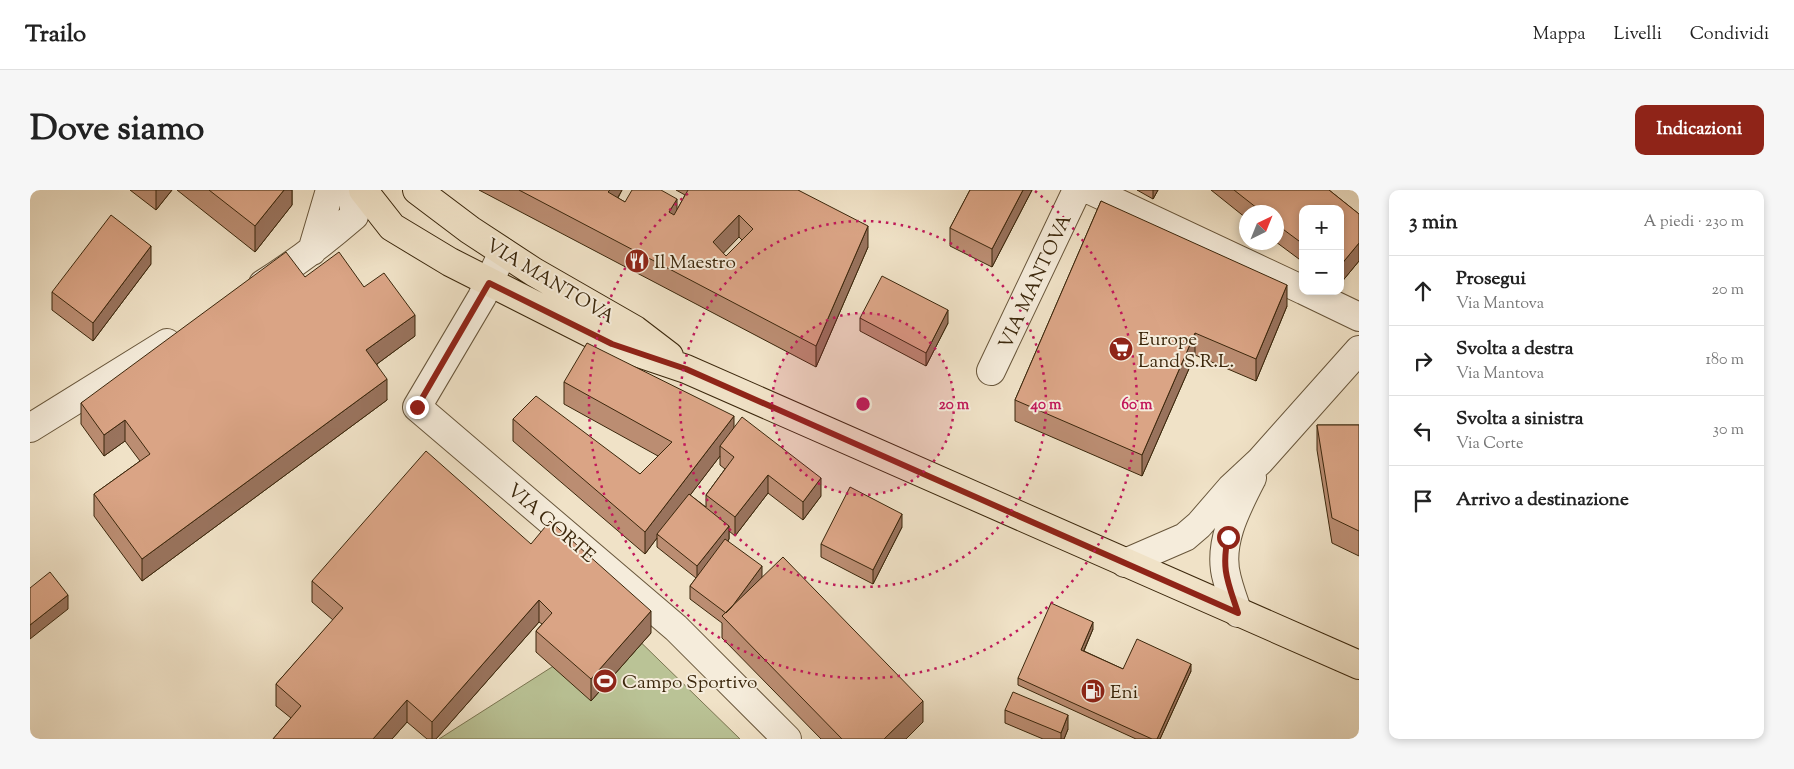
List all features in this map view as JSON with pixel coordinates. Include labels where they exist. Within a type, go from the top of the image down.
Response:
[{"type":"main road","name":"VIA MANTOVA","points":[[363,190],[392,227],[489,283],[612,344],[686,369],[1359,665]]},
{"type":"main road","name":"VIA MANTOVA","points":[[417,190],[470,230],[534,272],[635,330],[686,369]]},
{"type":"street","points":[[312,250],[330,190]]},
{"type":"street","points":[[239,299],[289,268],[354,216],[354,190]]},
{"type":"street","name":"VIA MANTOVA","points":[[991,371],[1077,190]]},
{"type":"street","points":[[1090,190],[1299,289]]},
{"type":"street","points":[[489,283],[503,252]]},
{"type":"street","name":"VIA CORTE","points":[[489,283],[417,407],[676,628],[787,739]]},
{"type":"street","points":[[1312,295],[1359,317]]},
{"type":"street","points":[[30,428],[189,330]]},
{"type":"street","points":[[1125,562],[1185,537],[1199,525],[1231,488],[1260,462],[1359,350]]},
{"type":"street","points":[[1238,613],[1226,578],[1224,556],[1229,528],[1238,505],[1260,462]]},
{"type":"green space","name":"Campo Sportivo","points":[[621,623],[740,739],[439,739]]},
{"type":"building","points":[[209,190],[284,190],[255,226]]},
{"type":"building","points":[[519,190],[610,190],[608,192],[625,202],[632,190],[661,190],[677,199],[669,212],[674,215],[688,190],[798,190],[868,226],[816,346]],"holes":[[[739,215],[753,229],[726,256],[713,242]]]},
{"type":"building","points":[[970,190],[1023,190],[992,249],[950,228]]},
{"type":"building","points":[[1234,190],[1329,190],[1359,214],[1359,243],[1344,261],[1344,205],[1299,205],[1299,241],[1284,230],[1284,205],[1253,205]]},
{"type":"building","points":[[1101,201],[1287,285],[1256,359],[1195,333],[1142,455],[1015,400]]},
{"type":"building","points":[[111,215],[151,246],[93,323],[52,292]]},
{"type":"building","points":[[286,252],[305,277],[339,252],[364,287],[384,273],[415,315],[366,350],[387,379],[142,559],[94,494],[150,454],[125,420],[104,435],[81,403]]},
{"type":"building","points":[[882,276],[948,310],[926,353],[860,318]]},
{"type":"building","points":[[587,343],[734,416],[645,532],[513,419],[536,396],[640,474],[672,442],[564,382]]},
{"type":"building","points":[[742,417],[821,478],[803,502],[768,475],[735,517],[706,495],[734,457],[720,446]]},
{"type":"building","points":[[1317,425],[1359,425],[1359,531],[1332,518]]},
{"type":"building","points":[[426,451],[531,544],[550,521],[651,611],[591,679],[536,631],[552,613],[539,600],[432,722],[407,700],[373,739],[273,739],[301,706],[276,684],[343,608],[312,581]]},
{"type":"building","points":[[850,487],[902,514],[873,570],[821,544]]},
{"type":"building","points":[[689,494],[729,526],[697,566],[657,534]]},
{"type":"building","points":[[725,539],[762,566],[726,613],[690,586]]},
{"type":"building","points":[[783,557],[923,701],[884,739],[842,739],[722,616]]},
{"type":"building","points":[[50,572],[68,595],[30,625],[30,588]]},
{"type":"building","points":[[1051,603],[1093,622],[1081,650],[1123,669],[1137,639],[1191,664],[1157,739],[1152,739],[1018,678]]},
{"type":"building","points":[[1013,692],[1068,715],[1061,733],[1005,710]]},
{"type":"place","name":"Il Maestro","points":[[637,261]]},
{"type":"place","name":"Europe Land S.R.L.","points":[[1121,349]]},
{"type":"place","name":"Campo Sportivo","points":[[605,681]]},
{"type":"place","name":"Eni","points":[[1093,691]]},
{"type":"route","points":[[417,407],[489,283],[612,344],[686,369],[1238,613],[1226,578],[1224,556],[1228,537]]}]
